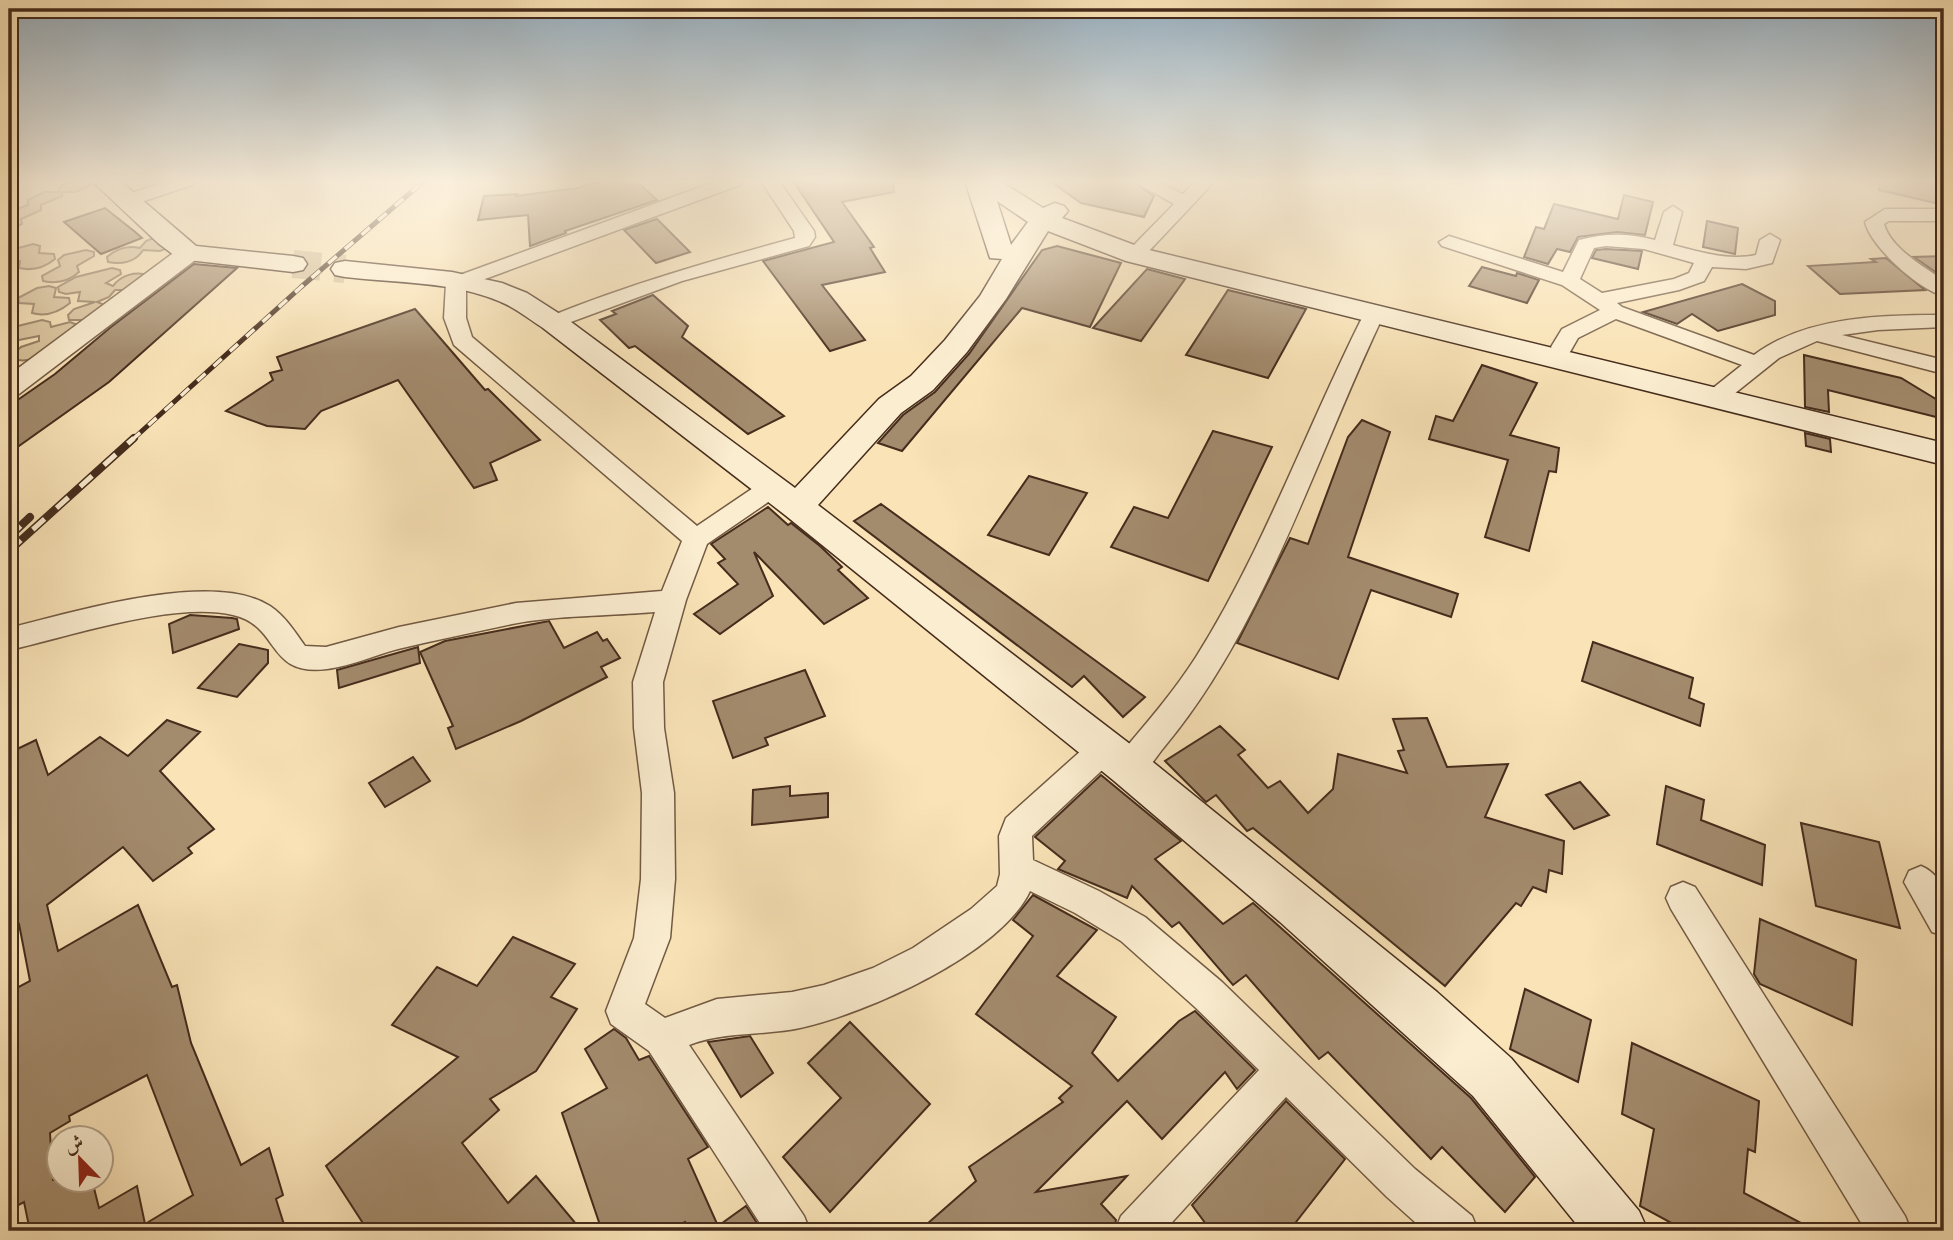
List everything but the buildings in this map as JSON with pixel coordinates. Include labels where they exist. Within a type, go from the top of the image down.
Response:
[{"type":"main road","points":[[170,239],[189,253],[293,264]]},
{"type":"main road","points":[[1006,239],[1013,248]]},
{"type":"main road","points":[[784,497],[890,406],[922,383],[956,346],[992,299],[1013,248],[1024,239]]},
{"type":"main road","points":[[1013,248],[1051,239]]},
{"type":"main road","points":[[1091,239],[1136,255],[1375,312],[1944,440]]},
{"type":"main road","points":[[1119,239],[1142,247],[1562,347],[1944,454]]},
{"type":"main road","points":[[345,269],[456,283],[511,296],[553,322],[784,497],[1116,758],[1419,1010],[1492,1077],[1619,1231]]},
{"type":"street","points":[[576,239],[456,283],[455,318],[462,340],[696,539]]},
{"type":"street","points":[[553,322],[615,297],[802,242],[804,239]]},
{"type":"street","points":[[1142,247],[1150,239]]},
{"type":"street","points":[[1569,281],[1586,244],[1616,239]]},
{"type":"street","points":[[1625,239],[1706,260],[1743,264],[1765,259],[1770,240]]},
{"type":"street","points":[[1662,248],[1665,239]]},
{"type":"street","points":[[1881,239],[1944,290]]},
{"type":"street","points":[[1449,242],[1569,281],[1608,305],[1759,364]]},
{"type":"street","points":[[9,388],[189,253]]},
{"type":"street","points":[[1562,347],[1570,334],[1608,305],[1696,277],[1706,260]]},
{"type":"street","points":[[662,1038],[690,1025],[719,1018],[800,1010],[871,987],[932,958],[992,914],[1013,890],[1020,870],[1014,839],[1018,828],[1116,758],[1159,734],[1218,644],[1298,478],[1353,353],[1375,312]]},
{"type":"street","points":[[1724,392],[1771,353],[1815,335],[1868,324],[1944,321]]},
{"type":"street","points":[[1815,335],[1944,367]]},
{"type":"street","points":[[784,497],[696,539],[672,600],[648,682],[649,728],[657,793],[658,879],[652,938],[624,1011],[662,1038],[789,1231]]},
{"type":"street","points":[[9,639],[140,610],[196,602],[227,603],[252,610],[267,620],[297,657],[326,657],[398,638],[516,614],[672,600]]},
{"type":"street","points":[[1020,870],[1087,902],[1133,929],[1209,995],[1401,1183],[1457,1231]]},
{"type":"street","points":[[1920,882],[1944,920]]},
{"type":"street","points":[[1683,898],[1890,1231]]},
{"type":"street","points":[[1136,1231],[1286,1069]]},
{"type":"shaded area","points":[[159,239],[170,247],[160,251],[143,250],[128,262],[108,262],[107,257],[114,252],[127,247],[140,248],[146,241]]},
{"type":"shaded area","points":[[33,244],[40,246],[39,253],[54,254],[55,259],[47,265],[33,269],[19,268],[20,261],[9,261],[11,250]]},
{"type":"shaded area","points":[[86,250],[94,252],[94,256],[77,266],[79,272],[71,278],[43,281],[42,276],[60,266],[58,260],[64,255]]},
{"type":"shaded area","points":[[112,268],[120,270],[121,274],[106,283],[113,286],[129,275],[149,275],[133,290],[115,290],[109,297],[97,302],[105,305],[88,320],[69,320],[68,315],[74,309],[95,302],[78,301],[80,292],[66,294],[59,292],[58,287],[76,277]]},
{"type":"shaded area","points":[[37,288],[56,288],[54,297],[69,298],[70,303],[57,311],[42,314],[32,313],[34,304],[19,303],[18,298]]},
{"type":"shaded area","points":[[42,320],[50,322],[51,327],[70,322],[78,325],[40,355],[32,359],[14,359],[14,353],[21,347],[39,341],[39,336],[19,340],[11,338],[11,332],[18,326]]},
{"type":"tunnel","points":[[293,264],[345,269]]},
{"type":"railway","points":[[132,440],[357,239]]},
{"type":"railway","points":[[9,551],[134,438]]},
{"type":"railway","points":[[9,537],[30,517]]}]
